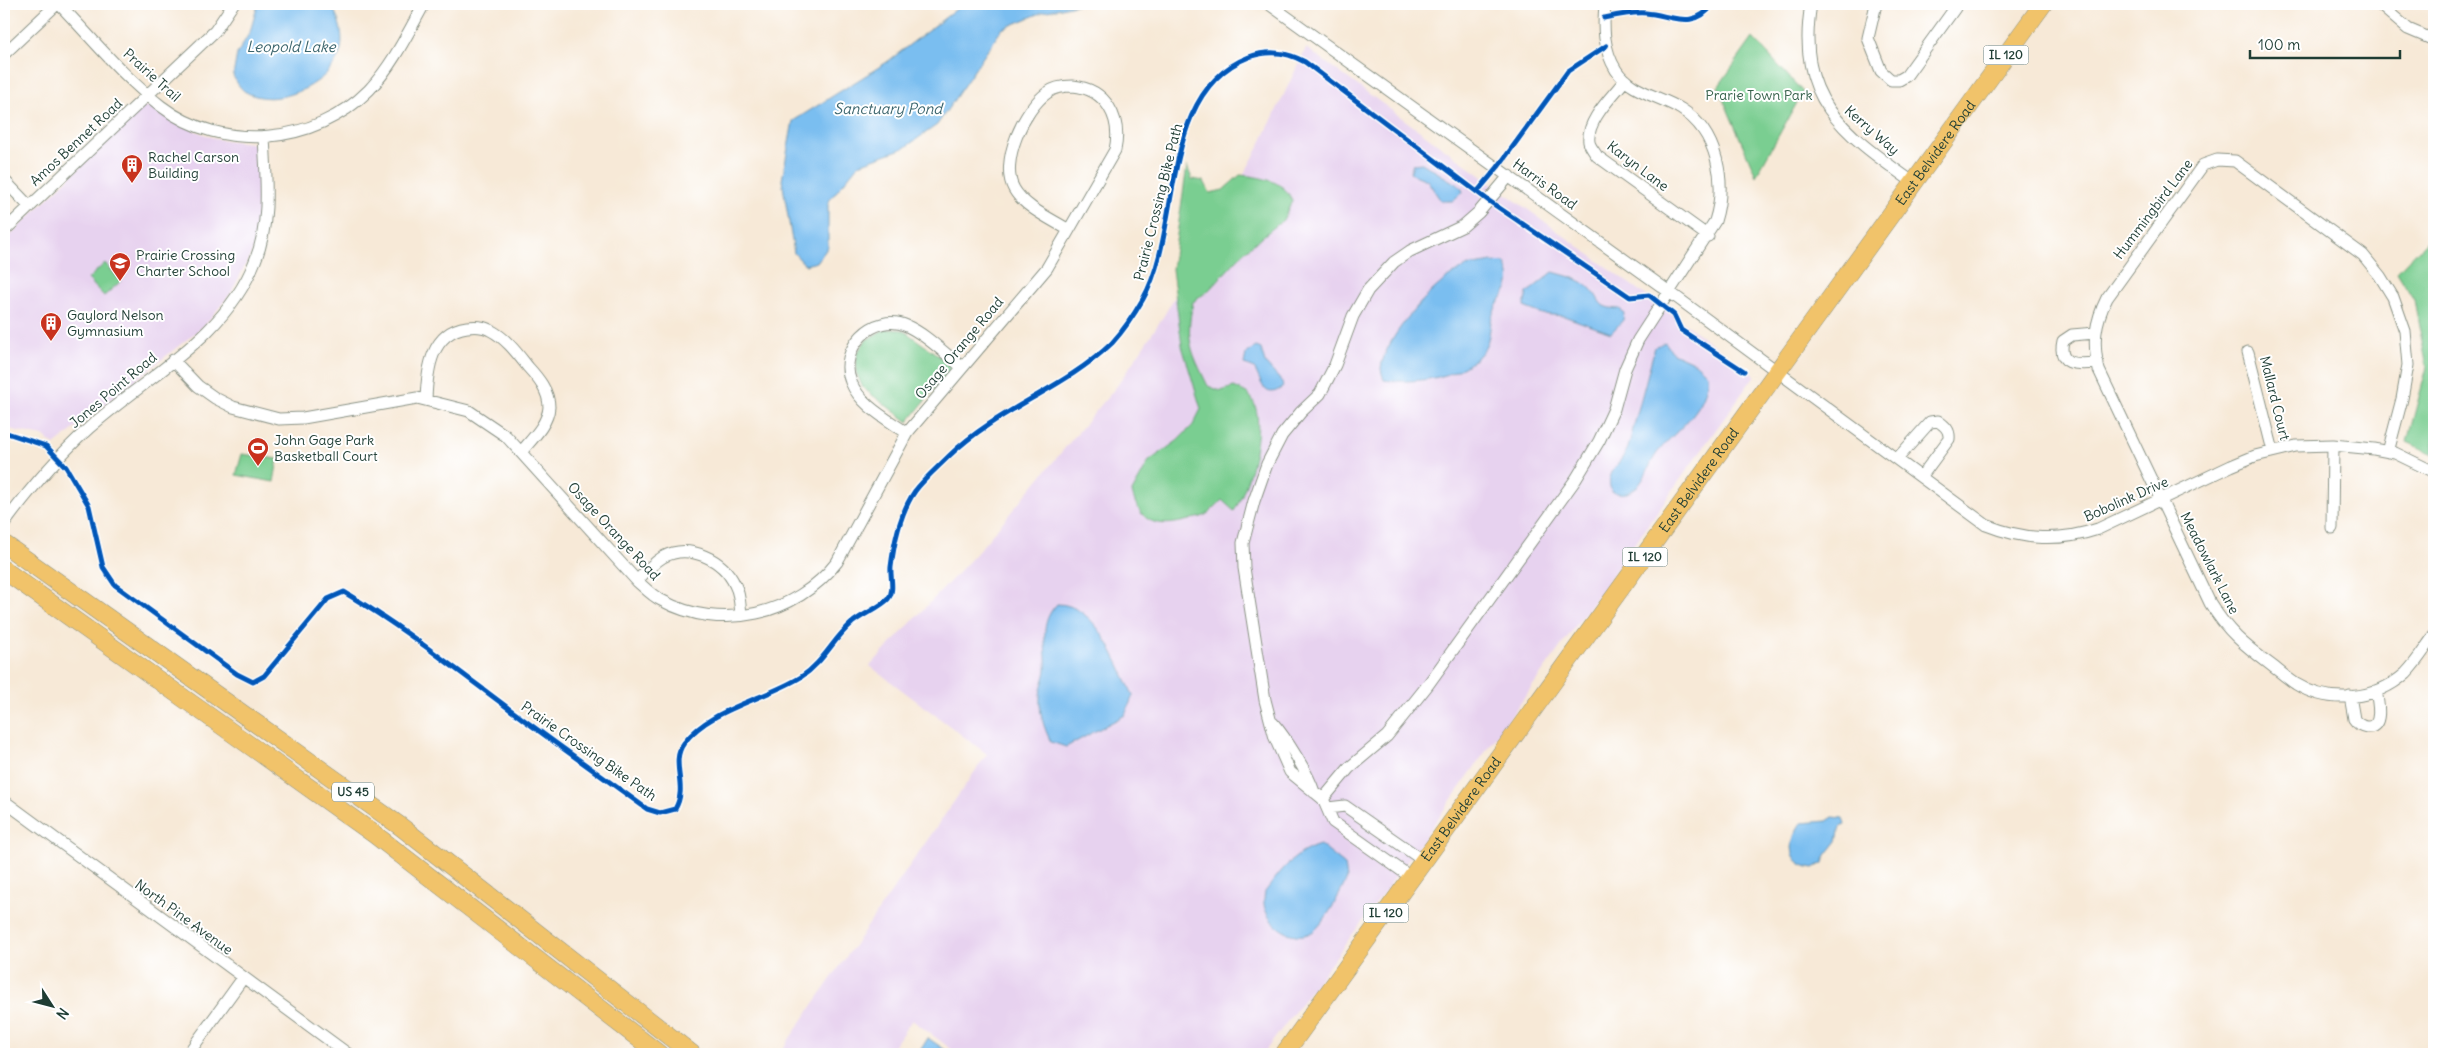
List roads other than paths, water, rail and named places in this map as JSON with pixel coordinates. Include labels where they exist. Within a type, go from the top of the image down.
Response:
[{"type":"main road","name":"East Belvidere Road","points":[[1284,1054],[2043,4]]},
{"type":"main road","name":"US 45","points":[[4,544],[400,826],[692,1054]]},
{"type":"main road","name":"US 45","points":[[4,570],[374,834],[659,1054]]},
{"type":"street","points":[[4,54],[58,4]]},
{"type":"street","name":"Prairie Trail","points":[[58,4],[161,107],[205,130],[233,136],[264,137],[312,126],[352,104],[369,89],[389,64],[424,4]]},
{"type":"street","name":"Amos Bennet Road","points":[[4,231],[215,31],[232,4]]},
{"type":"street","name":"Harris Road","points":[[1269,4],[1778,372]]},
{"type":"street","points":[[1322,800],[1350,768],[1387,736],[1427,686],[1576,479],[1599,441],[1614,409],[1625,369],[1638,340],[1662,305],[1668,291],[1708,236],[1721,202],[1722,183],[1719,169],[1707,138],[1698,125],[1681,109],[1629,84],[1616,70],[1606,46],[1603,29],[1605,4]]},
{"type":"street","name":"Kerry Way","points":[[1811,4],[1806,32],[1809,59],[1815,82],[1829,111],[1845,130],[1867,149],[1914,183]]},
{"type":"street","points":[[1876,4],[1868,38],[1881,71],[1891,80],[1899,80],[1906,76],[1955,8],[1955,4]]},
{"type":"street","points":[[2380,4],[2408,29],[2434,40]]},
{"type":"street","name":"Karyn Lane","points":[[1625,80],[1594,121],[1589,134],[1589,144],[1597,156],[1708,236]]},
{"type":"street","name":"Osage Orange Road","points":[[173,360],[198,386],[215,398],[233,407],[279,419],[304,418],[417,398],[469,411],[506,436],[637,581],[660,600],[699,615],[742,616],[766,612],[786,604],[810,591],[824,578],[837,562],[906,433],[1047,268],[1069,230],[1115,150],[1117,139],[1116,120],[1106,101],[1085,87],[1072,86],[1060,87],[1048,92],[1030,113],[1009,159],[1008,176],[1020,198],[1069,230]]},
{"type":"street","name":"Jones Point Road","points":[[4,524],[58,457],[90,427],[197,342],[226,312],[241,290],[256,260],[262,235],[266,204],[264,137]]},
{"type":"street","name":"Hummingbird Lane","points":[[2161,499],[2098,362],[2095,352],[2095,333],[2097,321],[2107,298],[2199,170],[2203,165],[2217,160],[2235,162],[2363,255],[2380,276],[2392,297],[2404,331],[2408,365],[2402,399],[2388,452]]},
{"type":"street","points":[[1412,878],[1333,822],[1311,780],[1282,733],[1273,723],[1265,700],[1243,554],[1249,517],[1267,464],[1282,436],[1301,412],[1320,394],[1353,316],[1368,290],[1394,262],[1410,251],[1462,226],[1474,217],[1509,176]]},
{"type":"street","points":[[4,180],[30,207]]},
{"type":"street","points":[[906,433],[867,404],[857,394],[850,380],[848,367],[850,353],[858,339],[867,330],[877,326],[889,323],[906,325],[962,368]]},
{"type":"street","points":[[426,400],[427,376],[432,355],[439,343],[449,334],[461,328],[474,326],[488,328],[503,338],[518,353],[542,383],[547,396],[549,407],[546,418],[521,452]]},
{"type":"street","points":[[2095,333],[2072,335],[2063,341],[2061,351],[2065,359],[2074,364],[2098,362]]},
{"type":"street","name":"Mallard Court","points":[[2248,352],[2273,451]]},
{"type":"street","name":"Bobolink Drive","points":[[1778,372],[1986,525],[2019,536],[2064,539],[2098,530],[2231,466],[2273,451],[2296,446],[2333,445],[2388,452],[2434,472]]},
{"type":"street","points":[[1897,459],[1930,422],[1938,421],[1946,426],[1950,433],[1949,439],[1921,477]]},
{"type":"street","points":[[2332,528],[2333,445]]},
{"type":"street","name":"Meadowlark Lane","points":[[2161,499],[2210,603],[2224,625],[2234,636],[2296,684],[2323,695],[2350,696],[2376,691],[2396,681],[2407,672],[2434,636]]},
{"type":"street","points":[[637,581],[661,558],[674,553],[701,554],[718,564],[729,575],[736,586],[742,616]]},
{"type":"street","points":[[2350,696],[2354,719],[2364,727],[2371,727],[2376,724],[2378,717],[2376,691]]},
{"type":"street","points":[[1322,800],[1344,806],[1424,861]]},
{"type":"street","name":"North Pine Avenue","points":[[4,801],[348,1054]]},
{"type":"street","points":[[188,1054],[243,978]]},
{"type":"water","name":"Leopold Lake","points":[[258,4],[331,4],[337,16],[342,35],[341,49],[333,66],[312,85],[298,92],[270,98],[256,96],[244,91],[233,76],[237,54],[250,32]]},
{"type":"water","name":"Sanctuary Pond","points":[[963,4],[1079,4],[1043,12],[1002,29],[937,125],[904,148],[859,164],[828,202],[828,247],[817,262],[805,265],[794,253],[782,180],[793,121],[887,62]]},
{"type":"water","points":[[1422,163],[1461,187],[1463,192],[1452,201],[1441,201],[1427,180],[1410,173],[1413,164]]},
{"type":"water","points":[[1492,262],[1505,263],[1509,283],[1492,315],[1487,344],[1476,358],[1466,366],[1439,377],[1410,381],[1384,380],[1381,368],[1385,355],[1392,341],[1414,310],[1441,283],[1454,274],[1469,266]]},
{"type":"water","points":[[1553,272],[1582,282],[1590,288],[1603,306],[1620,309],[1624,313],[1623,320],[1611,333],[1564,316],[1542,314],[1524,307],[1527,293]]},
{"type":"water","points":[[1665,342],[1673,353],[1695,363],[1707,374],[1703,398],[1690,418],[1657,453],[1640,484],[1626,493],[1612,492],[1610,486],[1611,474],[1628,448],[1655,347]]},
{"type":"water","points":[[1256,347],[1261,349],[1265,363],[1282,382],[1283,387],[1277,391],[1268,391],[1254,369],[1244,364],[1246,354]]},
{"type":"water","points":[[1057,604],[1071,607],[1084,614],[1095,625],[1113,653],[1133,695],[1125,715],[1066,747],[1051,742],[1040,709],[1041,690],[1046,670],[1045,628],[1051,612]]},
{"type":"water","points":[[1833,817],[1843,818],[1845,825],[1840,827],[1837,841],[1826,855],[1823,863],[1814,868],[1805,866],[1799,862],[1792,851],[1794,837],[1801,823],[1827,821]]},
{"type":"water","points":[[1320,845],[1345,865],[1347,879],[1329,912],[1316,929],[1302,935],[1288,933],[1275,924],[1266,911],[1264,906],[1265,892],[1282,870],[1295,858]]},
{"type":"water","points":[[928,1038],[951,1054],[918,1054]]},
{"type":"place","name":"Rachel Carson Building","points":[[132,184]]},
{"type":"place","name":"Prairie Crossing Charter School","points":[[120,282]]},
{"type":"place","name":"Gaylord Nelson Gymnasium","points":[[51,342]]},
{"type":"place","name":"John Gage Park Basketball Court","points":[[258,467]]},
{"type":"park label","name":"Prarie Town Park","points":[[1759,95]]}]
